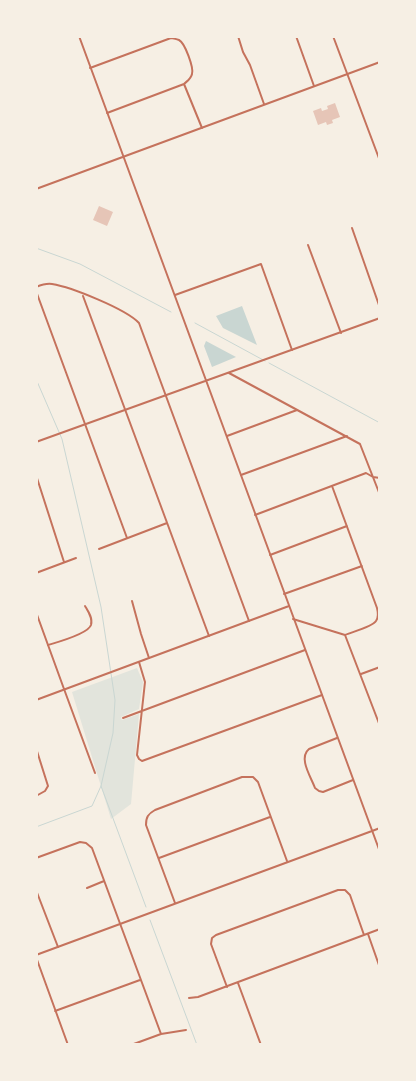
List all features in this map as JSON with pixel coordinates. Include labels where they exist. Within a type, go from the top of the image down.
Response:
[{"type":"street","points":[[79,36],[380,852]]},
{"type":"street","points":[[238,36],[264,104]]},
{"type":"street","points":[[296,36],[314,86]]},
{"type":"street","points":[[333,36],[380,161]]},
{"type":"street","points":[[90,68],[172,38],[179,40],[183,44],[193,72],[192,77],[184,84],[107,113]]},
{"type":"street","points":[[36,189],[380,62]]},
{"type":"street","points":[[184,84],[202,128]]},
{"type":"street","points":[[352,228],[380,308]]},
{"type":"street","points":[[308,245],[341,333]]},
{"type":"street","points":[[174,295],[261,264],[292,350]]},
{"type":"street","points":[[36,287],[53,284],[82,294],[112,306],[135,318],[139,323],[249,621]]},
{"type":"street","points":[[36,291],[127,538]]},
{"type":"street","points":[[82,294],[209,636]]},
{"type":"street","points":[[36,442],[380,318]]},
{"type":"street","points":[[229,373],[360,444],[380,495]]},
{"type":"street","points":[[226,436],[296,410]]},
{"type":"street","points":[[241,475],[347,436]]},
{"type":"street","points":[[255,515],[366,473],[380,478]]},
{"type":"street","points":[[36,475],[64,562]]},
{"type":"street","points":[[293,619],[345,635],[372,624],[376,621],[378,615],[332,486]]},
{"type":"street","points":[[99,549],[167,523]]},
{"type":"street","points":[[270,555],[347,526]]},
{"type":"street","points":[[36,573],[76,558]]},
{"type":"street","points":[[284,594],[362,566]]},
{"type":"street","points":[[132,600],[150,658]]},
{"type":"street","points":[[48,645],[87,631],[91,624],[91,616],[85,606]]},
{"type":"street","points":[[36,700],[289,606]]},
{"type":"street","points":[[36,612],[95,773]]},
{"type":"street","points":[[345,635],[380,726]]},
{"type":"street","points":[[123,718],[305,650]]},
{"type":"street","points":[[139,662],[145,682],[137,756],[142,761],[322,695]]},
{"type":"street","points":[[361,674],[380,667]]},
{"type":"street","points":[[337,738],[309,749],[303,757],[315,788],[319,791],[323,792],[353,780]]},
{"type":"street","points":[[36,748],[48,786],[45,791],[36,796]]},
{"type":"street","points":[[175,903],[146,819],[149,813],[242,777],[253,777],[258,782],[287,861]]},
{"type":"street","points":[[158,858],[270,817]]},
{"type":"street","points":[[68,1045],[36,956],[120,923],[380,828]]},
{"type":"street","points":[[36,858],[80,842],[86,843],[92,848],[161,1034]]},
{"type":"street","points":[[87,888],[104,881]]},
{"type":"street","points":[[36,890],[58,947]]},
{"type":"street","points":[[227,987],[211,944],[212,938],[216,935],[338,890],[345,890],[350,895],[364,935]]},
{"type":"street","points":[[189,998],[198,997],[227,987],[380,930]]},
{"type":"street","points":[[368,934],[380,968]]},
{"type":"street","points":[[56,1011],[140,980]]},
{"type":"street","points":[[238,983],[261,1045]]},
{"type":"street","points":[[131,1045],[161,1034],[186,1030]]},
{"type":"shaded area","points":[[242,306],[257,345],[223,328],[216,316]]},
{"type":"shaded area","points":[[206,341],[236,357],[212,367],[204,346]]},
{"type":"shaded area","points":[[137,668],[143,682],[139,709],[121,717],[122,720],[139,714],[131,804],[111,819],[72,692]]},
{"type":"building","points":[[335,103],[340,117],[332,120],[333,123],[327,125],[326,122],[318,125],[313,111],[321,108],[322,111],[328,109],[327,106]]},
{"type":"building","points":[[99,206],[113,212],[107,226],[93,220]]},
{"type":"waterway","points":[[36,248],[80,264],[171,312]]},
{"type":"waterway","points":[[195,323],[265,361]]},
{"type":"waterway","points":[[269,363],[380,423]]},
{"type":"waterway","points":[[36,379],[62,439],[101,607],[115,700],[113,733],[101,786],[92,806],[36,827]]},
{"type":"waterway","points":[[101,786],[146,907]]},
{"type":"waterway","points":[[150,920],[197,1045]]}]
